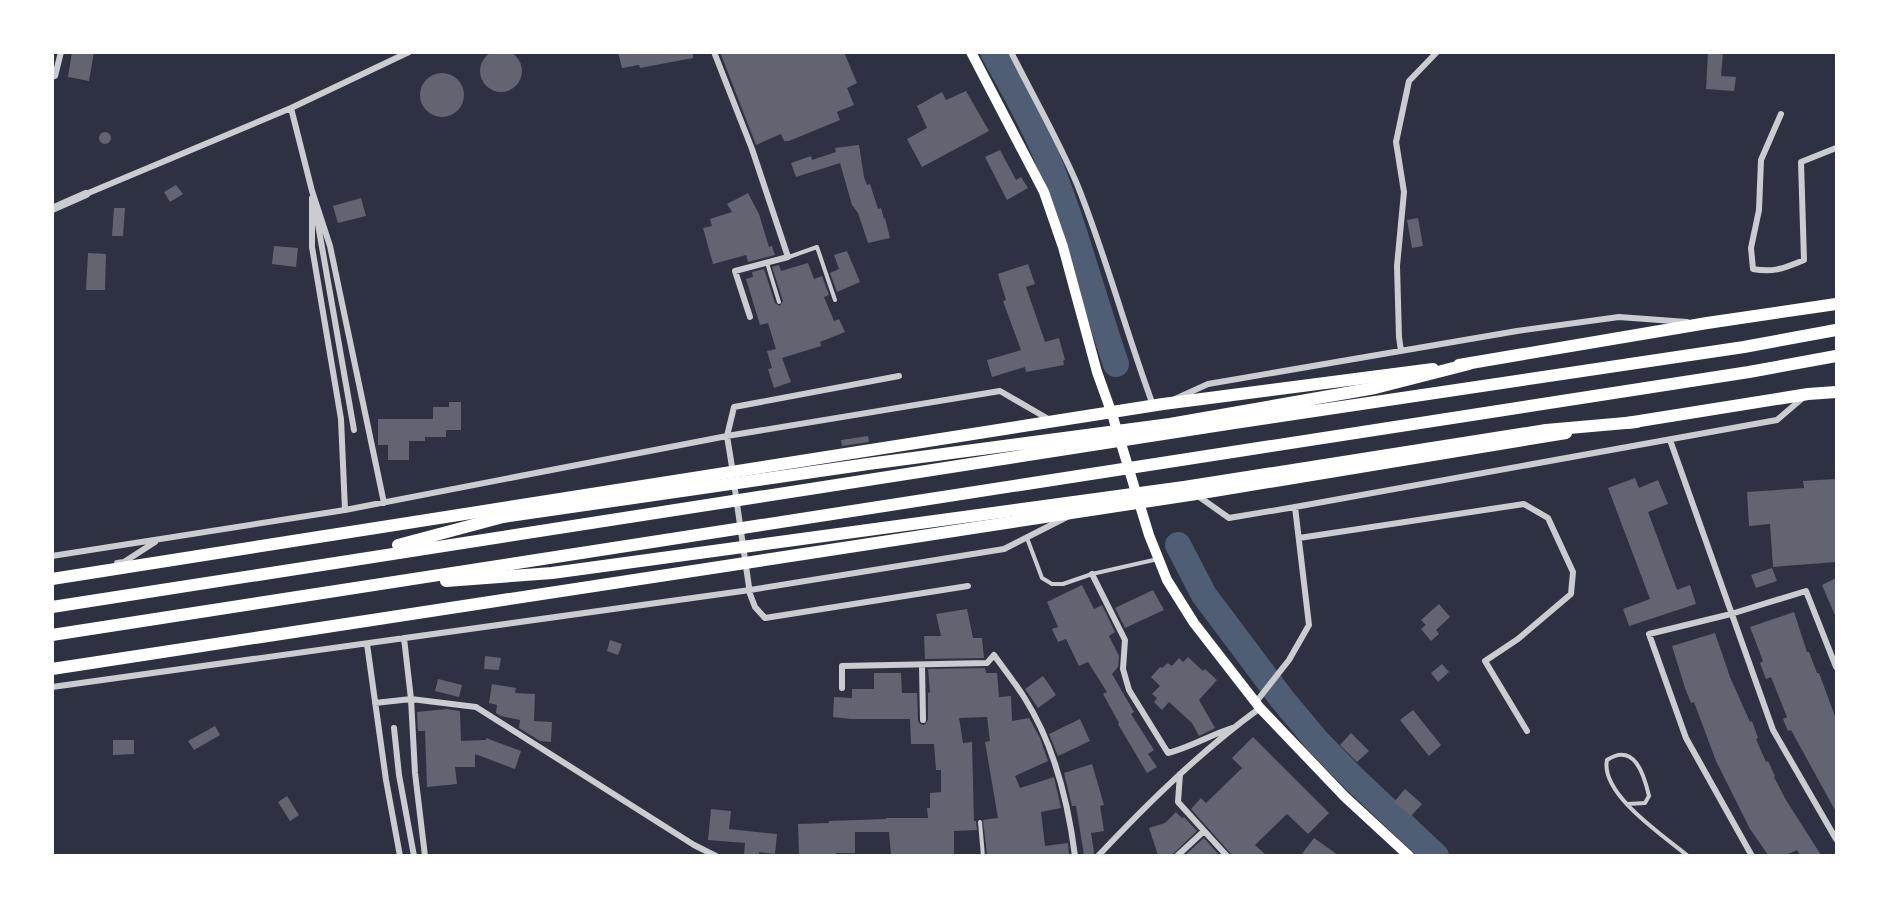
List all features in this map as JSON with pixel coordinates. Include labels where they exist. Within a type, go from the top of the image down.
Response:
[{"type":"highway","points":[[52,579],[1159,405],[1469,364],[1707,323],[1836,304]]},
{"type":"highway","points":[[52,607],[1234,423],[1744,347],[1836,330]]},
{"type":"highway","points":[[52,635],[1749,372],[1836,356]]},
{"type":"highway","points":[[336,562],[503,518],[868,464],[1170,424],[1375,388],[1469,364]]},
{"type":"highway","points":[[52,669],[1196,494],[1808,394],[1836,392]]},
{"type":"highway","points":[[344,590],[552,573],[1184,487],[1546,430],[1637,422]]},
{"type":"main road","points":[[971,52],[1044,192],[1063,247],[1097,372],[1167,580],[1194,623],[1258,705],[1345,797],[1409,855]]},
{"type":"street","points":[[52,77],[55,76],[61,52]]},
{"type":"street","points":[[52,209],[291,108],[410,52]]},
{"type":"street","points":[[714,52],[752,149],[788,257],[735,272],[750,317]]},
{"type":"street","points":[[1011,52],[1076,182],[1105,258],[1140,369],[1159,405],[1208,384],[1517,330],[1619,317],[1707,323]]},
{"type":"street","points":[[1401,351],[1397,266],[1404,192],[1396,142],[1409,81],[1437,52]]},
{"type":"street","points":[[291,108],[312,191],[330,246],[384,503]]},
{"type":"street","points":[[1781,114],[1761,160],[1759,210],[1751,248],[1753,269],[1768,272],[1780,270],[1804,260],[1802,162],[1836,148]]},
{"type":"street","points":[[312,191],[354,430]]},
{"type":"street","points":[[312,191],[312,248],[341,420],[345,510]]},
{"type":"street","points":[[899,376],[734,407],[727,436],[750,590],[755,607],[765,618],[968,586]]},
{"type":"street","points":[[52,556],[345,510],[727,436],[1000,391],[1053,422]]},
{"type":"street","points":[[1196,494],[1229,518],[1777,420],[1808,394]]},
{"type":"street","points":[[1670,440],[1773,730],[1836,839]]},
{"type":"street","points":[[1299,538],[1524,504],[1548,518],[1573,572],[1571,594],[1518,639],[1485,661],[1527,731]]},
{"type":"street","points":[[1098,855],[1161,789],[1258,705],[1309,626],[1295,507]]},
{"type":"street","points":[[52,687],[750,590],[1004,549],[1081,511]]},
{"type":"street","points":[[52,579],[124,562],[159,539]]},
{"type":"street","points":[[1092,574],[1125,640],[1123,669],[1129,690],[1168,753],[1186,748],[1210,735],[1232,728]]},
{"type":"street","points":[[1752,855],[1686,738],[1649,634],[1731,614],[1806,591],[1836,667]]},
{"type":"street","points":[[404,638],[411,699],[415,773],[425,855]]},
{"type":"street","points":[[366,644],[400,855]]},
{"type":"street","points":[[842,688],[842,666],[987,663],[994,656],[1025,698],[1056,765],[1068,810],[1075,855]]},
{"type":"street","points":[[922,665],[923,720]]},
{"type":"street","points":[[375,703],[411,699],[476,707],[694,845],[716,855]]},
{"type":"street","points":[[394,728],[399,775],[414,855]]},
{"type":"street","points":[[1180,774],[1178,802],[1227,855]]},
{"type":"street","points":[[1177,855],[1204,831]]},
{"type":"lane","points":[[788,257],[817,248],[834,300]]},
{"type":"lane","points":[[767,263],[779,302]]},
{"type":"lane","points":[[1027,538],[1042,578],[1052,584],[1063,584],[1092,574],[1158,558]]},
{"type":"lane","points":[[1627,804],[1645,803],[1649,796],[1635,760],[1629,755],[1622,754],[1607,760],[1605,768],[1614,790],[1627,804],[1688,855]]},
{"type":"lane","points":[[980,822],[983,855]]},
{"type":"building","points":[[501,50],[516,56],[522,71],[516,86],[501,92],[486,86],[480,71],[486,56]]},
{"type":"building","points":[[72,52],[94,52],[89,81],[68,77]]},
{"type":"building","points":[[618,52],[693,52],[693,58],[640,68],[639,65],[622,68]]},
{"type":"building","points":[[720,52],[844,52],[857,83],[847,88],[854,105],[837,112],[840,120],[789,141],[784,141],[781,134],[756,145]]},
{"type":"building","points":[[1708,52],[1723,52],[1721,76],[1736,77],[1734,91],[1706,89]]},
{"type":"building","points":[[442,73],[458,79],[464,95],[458,111],[442,117],[426,111],[420,95],[426,79]]},
{"type":"building","points":[[966,91],[989,131],[922,167],[907,139],[927,128],[917,106],[942,92],[946,100]]},
{"type":"building","points":[[107,132],[111,138],[107,144],[103,144],[99,136]]},
{"type":"building","points":[[859,145],[864,177],[867,185],[870,184],[878,209],[881,208],[890,238],[868,243],[858,213],[852,205],[840,163],[796,177],[791,163],[811,156],[812,160],[836,152],[835,148]]},
{"type":"building","points":[[1000,150],[1016,180],[1021,177],[1028,188],[1007,200],[985,157]]},
{"type":"building","points":[[176,185],[183,194],[170,202],[164,192]]},
{"type":"building","points":[[748,193],[759,214],[769,247],[772,246],[775,255],[748,262],[746,255],[713,264],[703,228],[712,226],[710,219],[732,212],[727,204]]},
{"type":"building","points":[[361,198],[366,216],[338,223],[333,206]]},
{"type":"building","points":[[114,208],[125,208],[123,236],[112,236]]},
{"type":"building","points":[[1418,218],[1423,246],[1412,248],[1407,220]]},
{"type":"building","points":[[274,246],[298,248],[296,267],[272,264]]},
{"type":"building","points":[[847,251],[860,282],[837,292],[830,273],[839,269],[834,255]]},
{"type":"building","points":[[88,253],[106,254],[105,290],[86,290]]},
{"type":"building","points":[[808,263],[814,279],[822,276],[829,295],[824,297],[834,321],[839,319],[845,332],[820,342],[821,346],[782,358],[791,382],[774,388],[768,369],[772,368],[767,351],[776,349],[768,323],[760,325],[746,279],[753,277],[752,272],[764,269],[775,303],[780,306],[783,301],[772,267],[779,265],[781,271]]},
{"type":"building","points":[[1028,264],[1035,284],[1026,287],[1045,342],[1059,338],[1065,360],[1064,365],[1026,372],[1025,367],[992,377],[987,360],[1021,350],[1003,301],[1006,300],[998,274]]},
{"type":"building","points":[[449,402],[461,402],[461,430],[446,430],[446,437],[425,437],[425,441],[409,441],[409,460],[388,460],[388,445],[378,445],[378,419],[433,419],[433,407],[449,407]]},
{"type":"building","points":[[868,436],[869,442],[842,446],[841,440]]},
{"type":"building","points":[[1635,478],[1639,488],[1658,480],[1668,504],[1648,512],[1677,590],[1690,585],[1696,604],[1629,626],[1623,609],[1650,599],[1608,488]]},
{"type":"building","points":[[1835,479],[1836,562],[1773,567],[1770,524],[1749,526],[1747,492],[1804,488],[1803,481]]},
{"type":"building","points":[[1772,568],[1777,581],[1756,588],[1751,575]]},
{"type":"building","points":[[1836,578],[1836,618],[1822,585]]},
{"type":"building","points":[[1082,585],[1094,609],[1102,605],[1115,632],[1109,636],[1119,656],[1118,667],[1112,674],[1134,712],[1131,714],[1154,750],[1148,754],[1157,767],[1147,773],[1103,694],[1107,692],[1088,662],[1079,666],[1066,639],[1058,642],[1052,629],[1058,627],[1047,602]]},
{"type":"building","points":[[1153,590],[1164,610],[1125,628],[1115,608]]},
{"type":"building","points":[[1439,604],[1450,617],[1436,630],[1439,634],[1431,641],[1421,629],[1426,625],[1421,620]]},
{"type":"building","points":[[967,609],[973,638],[982,638],[984,658],[925,659],[924,636],[941,636],[936,614]]},
{"type":"building","points":[[1794,612],[1807,652],[1819,673],[1836,719],[1836,812],[1791,730],[1788,731],[1783,719],[1787,717],[1771,677],[1766,679],[1760,663],[1763,661],[1750,627]]},
{"type":"building","points":[[1715,633],[1730,677],[1750,722],[1752,721],[1758,738],[1756,739],[1766,762],[1768,761],[1786,800],[1821,855],[1800,855],[1797,850],[1786,855],[1768,855],[1750,829],[1716,761],[1694,702],[1691,703],[1685,688],[1672,646]]},
{"type":"building","points":[[610,640],[622,644],[618,655],[607,651]]},
{"type":"building","points":[[485,656],[501,658],[499,670],[484,669]]},
{"type":"building","points":[[1188,657],[1217,680],[1199,700],[1215,728],[1199,736],[1192,723],[1169,702],[1162,710],[1154,702],[1157,698],[1152,694],[1160,686],[1151,677],[1160,667],[1168,663],[1172,666],[1179,658],[1183,662]]},
{"type":"building","points":[[1442,664],[1449,672],[1438,682],[1431,673]]},
{"type":"building","points":[[985,668],[986,673],[997,673],[999,697],[1011,696],[1012,721],[1029,718],[1040,738],[1048,761],[1015,776],[1020,788],[1054,777],[1061,808],[1041,812],[1045,846],[1068,843],[1069,855],[987,855],[983,820],[998,818],[985,742],[990,741],[987,717],[959,718],[963,743],[972,742],[974,821],[976,821],[977,830],[954,831],[954,855],[891,855],[889,832],[855,832],[855,853],[799,855],[798,824],[886,818],[928,818],[930,793],[941,792],[941,770],[936,770],[934,744],[911,744],[910,719],[833,717],[834,697],[852,698],[852,689],[874,689],[874,673],[901,673],[902,693],[917,693],[918,721],[924,725],[928,720],[928,693],[930,692],[928,669]]},
{"type":"building","points":[[1043,676],[1056,695],[1038,708],[1025,689]]},
{"type":"building","points":[[438,679],[462,685],[459,697],[435,691]]},
{"type":"building","points":[[492,684],[516,688],[515,693],[535,694],[534,721],[552,722],[551,742],[540,741],[519,728],[520,720],[496,713],[497,705],[489,703]]},
{"type":"building","points":[[447,709],[460,711],[461,741],[486,740],[486,738],[521,751],[515,769],[475,754],[475,767],[455,767],[457,784],[427,787],[425,731],[418,731],[417,712]]},
{"type":"building","points":[[1413,710],[1441,745],[1429,756],[1400,720]]},
{"type":"building","points":[[1080,719],[1090,741],[1058,756],[1049,734]]},
{"type":"building","points":[[215,726],[220,735],[194,750],[188,741]]},
{"type":"building","points":[[1351,733],[1369,751],[1357,762],[1340,745]]},
{"type":"building","points":[[1253,737],[1329,813],[1308,834],[1287,814],[1255,845],[1266,855],[1232,855],[1191,809],[1201,798],[1206,803],[1242,768],[1232,758]]},
{"type":"building","points":[[113,740],[134,740],[134,754],[113,755]]},
{"type":"building","points":[[1092,764],[1104,805],[1100,806],[1104,831],[1091,833],[1094,852],[1093,855],[1084,855],[1076,806],[1072,806],[1064,773]]},
{"type":"building","points":[[1405,789],[1422,804],[1411,816],[1394,802]]},
{"type":"building","points":[[287,796],[299,815],[290,821],[278,802]]},
{"type":"building","points":[[711,809],[731,811],[729,829],[777,834],[775,854],[759,852],[759,855],[744,855],[745,843],[708,840]]},
{"type":"building","points":[[1176,812],[1197,831],[1172,855],[1158,855],[1149,828],[1165,823]]},
{"type":"building","points":[[1204,838],[1219,855],[1185,855]]},
{"type":"building","points":[[1314,838],[1338,855],[1301,855]]},
{"type":"waterway","points":[[993,52],[1028,116],[1046,155],[1116,364]]},
{"type":"waterway","points":[[1178,545],[1204,595],[1282,699],[1317,741],[1354,779],[1436,856]]}]
